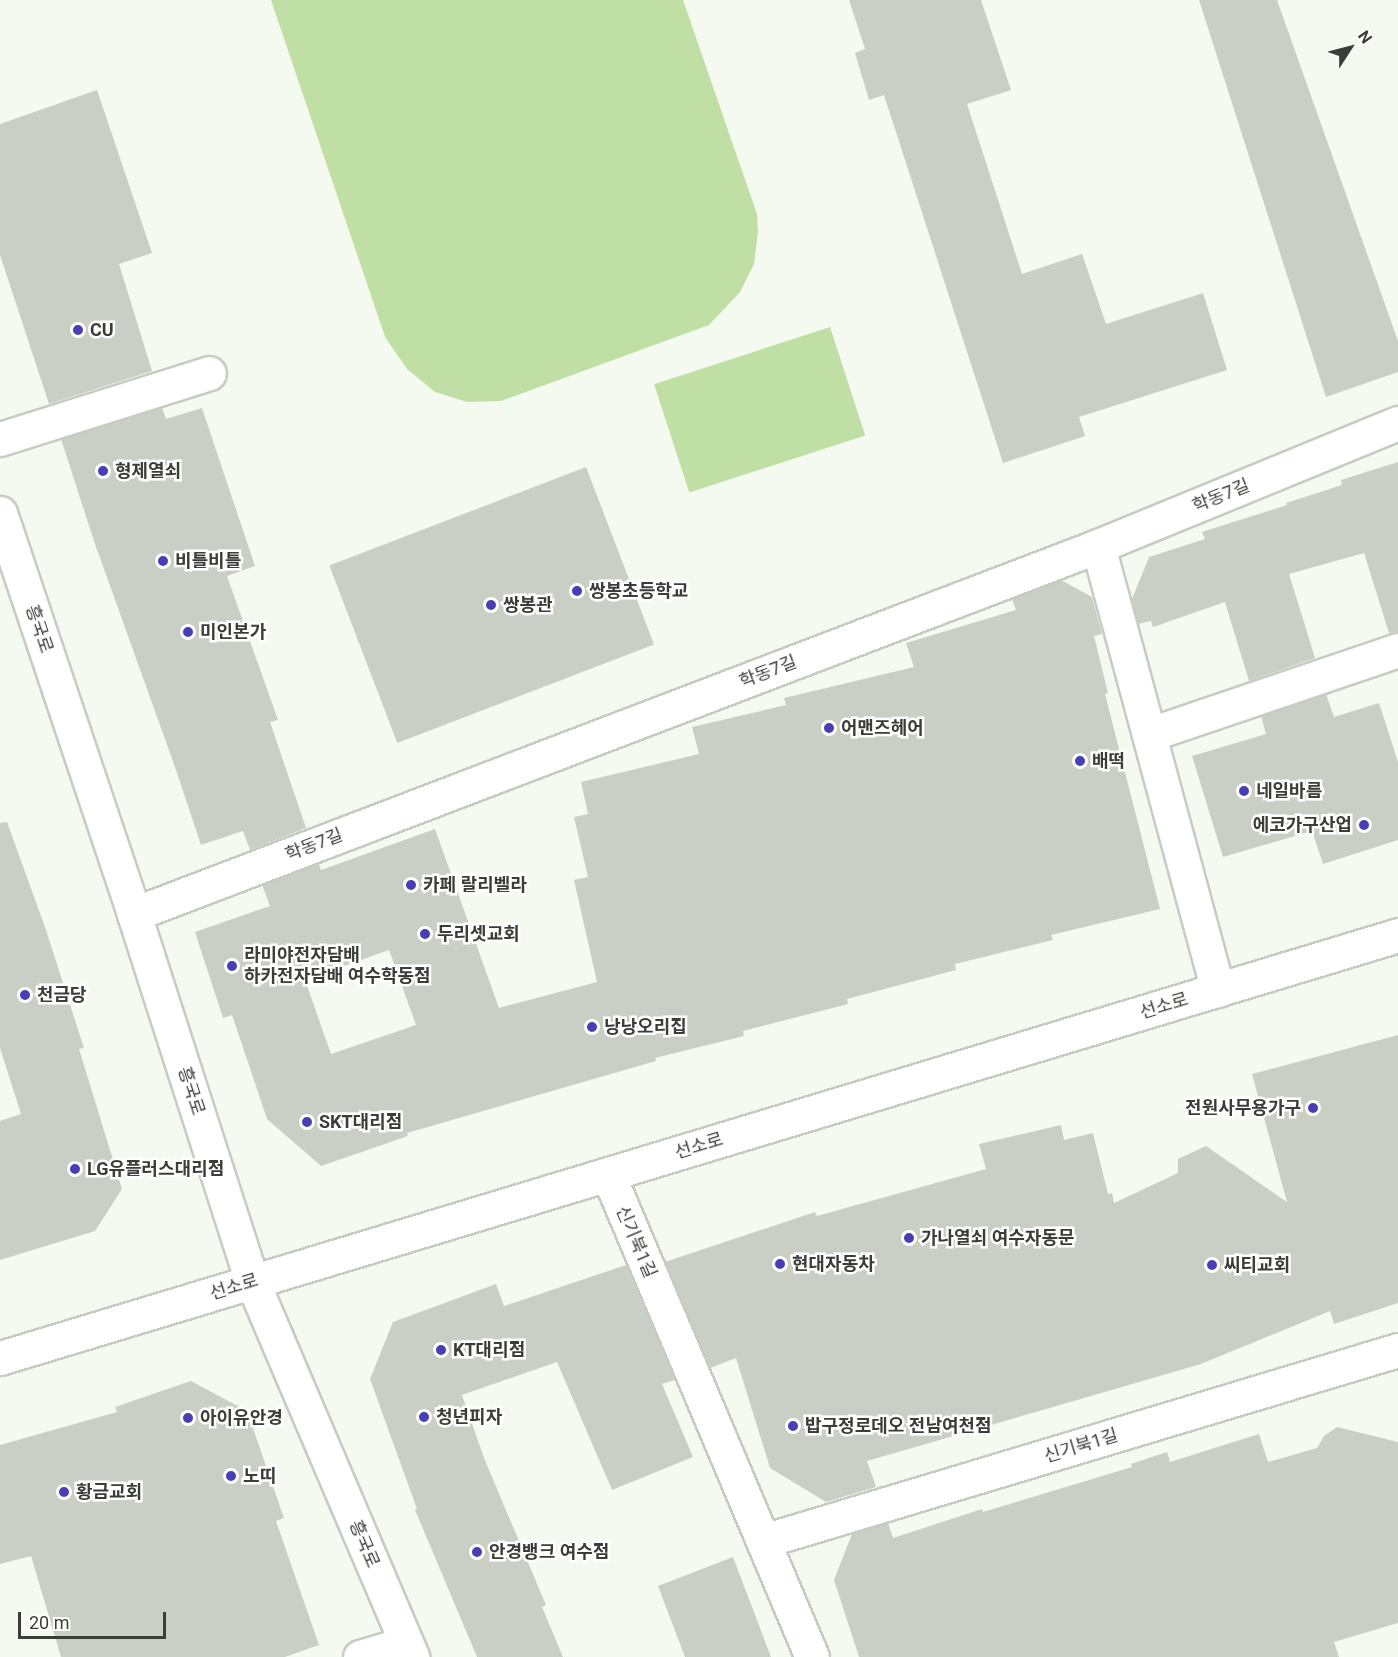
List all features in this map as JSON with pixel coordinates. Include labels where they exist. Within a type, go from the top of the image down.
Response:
[{"type":"street","points":[[0,439],[209,373]]},
{"type":"street","name":"학동7길","points":[[135,914],[1098,546],[1398,423]]},
{"type":"street","name":"흥국로","points":[[0,513],[135,914],[252,1281],[409,1650]]},
{"type":"street","points":[[1098,546],[1218,990]]},
{"type":"street","points":[[1150,734],[1398,650]]},
{"type":"street","name":"선소로","points":[[0,1358],[1398,935]]},
{"type":"street","name":"신기북1길","points":[[608,1174],[812,1657]]},
{"type":"street","name":"신기북1길","points":[[763,1541],[1398,1350]]},
{"type":"street","points":[[360,1657],[409,1650]]},
{"type":"green space","points":[[271,0],[683,0],[757,214],[758,232],[754,264],[740,292],[709,325],[501,401],[467,402],[435,392],[407,369],[385,337]]},
{"type":"green space","points":[[830,327],[865,435],[689,493],[654,384]]},
{"type":"building","points":[[849,0],[981,0],[1011,90],[967,104],[1022,274],[1082,254],[1106,324],[1203,293],[1227,370],[1079,417],[1085,436],[1003,463],[884,95],[869,100],[855,53],[865,49]]},
{"type":"building","points":[[1199,0],[1277,0],[1398,341],[1398,372],[1326,397]]},
{"type":"building","points":[[97,90],[152,253],[119,264],[152,371],[49,404],[0,255],[0,124]]},
{"type":"building","points":[[162,407],[166,419],[202,408],[255,566],[227,576],[278,720],[270,722],[306,828],[250,850],[243,831],[201,845],[95,544],[61,439]]},
{"type":"building","points":[[1398,462],[1398,632],[1389,633],[1364,553],[1289,574],[1315,658],[1249,681],[1225,602],[1153,627],[1151,621],[1138,624],[1132,599],[1149,557],[1205,539],[1202,532],[1287,505],[1286,503],[1342,485],[1341,480]]},
{"type":"building","name":"쌍봉관","points":[[586,467],[654,644],[397,743],[329,566]]},
{"type":"building","points":[[1061,580],[1092,597],[1102,634],[1094,636],[1108,693],[1105,694],[1160,909],[1051,935],[1053,940],[955,964],[956,970],[847,999],[848,1004],[743,1031],[744,1036],[655,1058],[656,1061],[407,1133],[408,1136],[321,1166],[267,1119],[232,1015],[223,1018],[195,932],[270,906],[262,885],[319,864],[321,870],[435,829],[499,1008],[597,982],[574,880],[588,877],[574,817],[588,814],[581,782],[699,754],[692,727],[786,705],[784,698],[914,667],[906,643],[1016,610],[1012,599]],"holes":[[[389,950],[416,1025],[331,1054],[305,980]]]},
{"type":"building","points":[[1326,694],[1334,717],[1379,703],[1398,762],[1398,840],[1323,864],[1312,831],[1223,857],[1192,756],[1266,734],[1261,716]]},
{"type":"building","points":[[7,822],[45,927],[84,1048],[79,1049],[122,1189],[95,1231],[0,1260],[0,1121],[21,1114],[0,1048],[0,823]]},
{"type":"building","points":[[1398,1035],[1398,1303],[1334,1324],[1330,1311],[1201,1364],[867,1461],[876,1487],[826,1502],[770,1468],[736,1358],[710,1368],[665,1262],[815,1212],[817,1216],[986,1169],[979,1144],[1061,1125],[1064,1140],[1093,1133],[1108,1194],[1112,1193],[1114,1203],[1178,1173],[1178,1159],[1206,1146],[1287,1202],[1252,1074]]},
{"type":"building","points":[[626,1265],[675,1380],[662,1384],[693,1457],[612,1490],[557,1362],[462,1395],[484,1458],[546,1605],[542,1607],[563,1657],[477,1657],[415,1510],[417,1509],[370,1379],[393,1322],[496,1284],[504,1306]]},
{"type":"building","points":[[191,1381],[247,1411],[284,1518],[276,1521],[319,1645],[285,1657],[61,1657],[31,1556],[0,1564],[0,1445],[117,1412],[115,1407]]},
{"type":"building","points":[[1337,1427],[1398,1442],[1398,1623],[1334,1642],[1339,1657],[859,1657],[834,1580],[852,1534],[888,1523],[893,1538],[982,1509],[983,1512],[1132,1467],[1131,1464],[1167,1452],[1170,1462],[1259,1434],[1268,1462],[1317,1448],[1324,1436]]},
{"type":"building","points":[[733,1557],[771,1657],[685,1657],[658,1586]]},
{"type":"place","name":"CU","points":[[78,330]]},
{"type":"place","name":"형제열쇠","points":[[103,471]]},
{"type":"place","name":"비틀비틀","points":[[163,561]]},
{"type":"place","name":"쌍봉초등학교","points":[[577,591]]},
{"type":"place","name":"쌍봉관","points":[[491,605]]},
{"type":"place","name":"미인본가","points":[[188,632]]},
{"type":"place","name":"어맨즈헤어","points":[[829,728]]},
{"type":"place","name":"배떡","points":[[1080,761]]},
{"type":"place","name":"네일바름","points":[[1244,791]]},
{"type":"place","name":"에코가구산업","points":[[1364,825]]},
{"type":"place","name":"카페 랄리벨라","points":[[411,885]]},
{"type":"place","name":"두리셋교회","points":[[425,934]]},
{"type":"place","name":"라미야전자담배 하카전자담배 여수학동점","points":[[232,966]]},
{"type":"place","name":"천금당","points":[[25,995]]},
{"type":"place","name":"낭낭오리집","points":[[592,1027]]},
{"type":"place","name":"전원사무용가구","points":[[1313,1108]]},
{"type":"place","name":"SKT대리점","points":[[307,1122]]},
{"type":"place","name":"LG유플러스대리점","points":[[75,1169]]},
{"type":"place","name":"가나열쇠 여수자동문","points":[[909,1238]]},
{"type":"place","name":"현대자동차","points":[[780,1264]]},
{"type":"place","name":"씨티교회","points":[[1212,1265]]},
{"type":"place","name":"KT대리점","points":[[441,1350]]},
{"type":"place","name":"청년피자","points":[[424,1417]]},
{"type":"place","name":"아이유안경","points":[[188,1418]]},
{"type":"place","name":"밥구정로데오 전남여천점","points":[[793,1426]]},
{"type":"place","name":"노띠","points":[[231,1476]]},
{"type":"place","name":"황금교회","points":[[64,1492]]},
{"type":"place","name":"안경뱅크 여수점","points":[[477,1552]]}]
